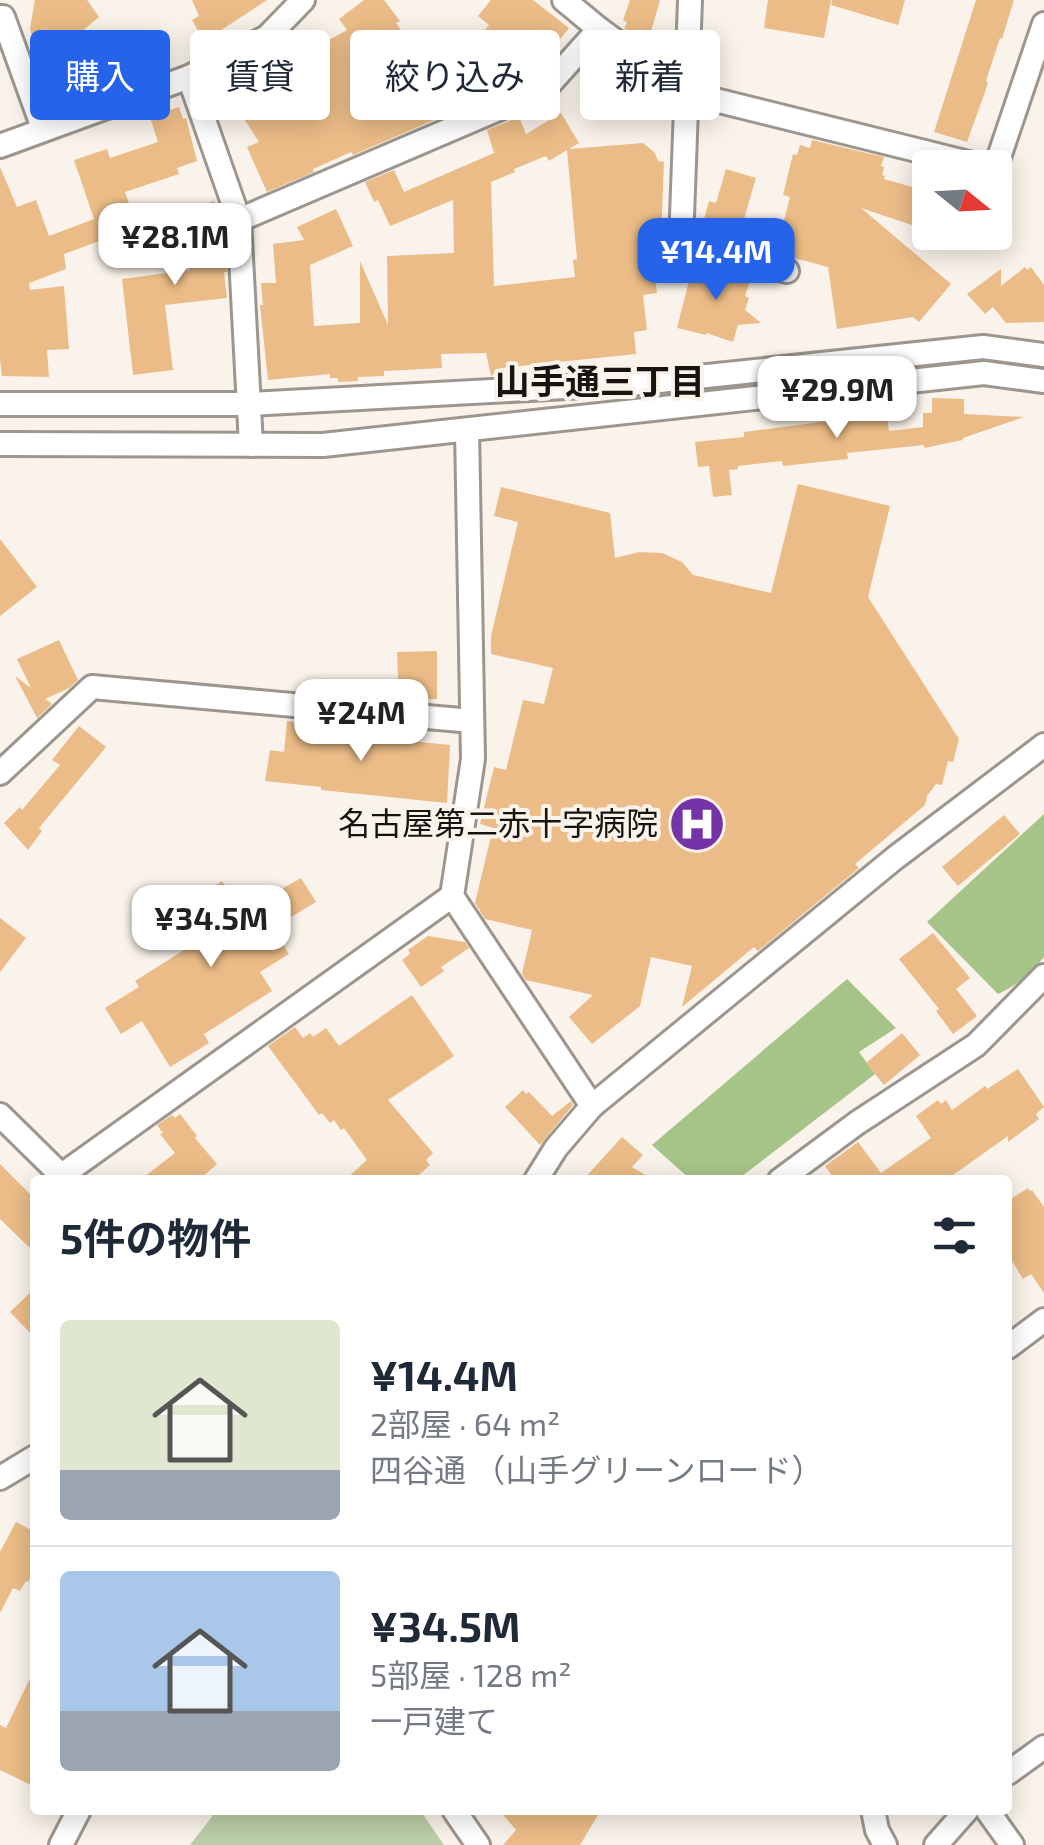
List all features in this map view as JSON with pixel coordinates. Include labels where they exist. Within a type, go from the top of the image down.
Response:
[{"type":"street","points":[[0,146],[189,76],[267,38],[303,0]]},
{"type":"street","points":[[239,220],[544,89],[599,29],[564,0]]},
{"type":"street","points":[[689,30],[690,0]]},
{"type":"street","points":[[0,17],[43,128]]},
{"type":"street","points":[[998,150],[1044,24]]},
{"type":"street","points":[[189,76],[239,220],[251,445]]},
{"type":"street","points":[[720,101],[919,150]]},
{"type":"street","points":[[686,120],[680,243],[788,271]]},
{"type":"street","points":[[0,404],[250,404],[640,383],[984,346],[1044,355]]},
{"type":"street","points":[[0,444],[323,445],[984,373],[1044,381]]},
{"type":"street","points":[[467,430],[473,759],[452,896],[592,1106]]},
{"type":"street","points":[[0,773],[92,687],[472,721]]},
{"type":"street","points":[[539,1175],[556,1148],[592,1106],[895,858],[1044,746]]},
{"type":"street","points":[[68,1175],[452,896]]},
{"type":"street","points":[[787,1175],[976,1045],[1044,976]]},
{"type":"street","points":[[0,1115],[61,1175]]},
{"type":"street","points":[[1012,1345],[1044,1320]]},
{"type":"street","points":[[0,1478],[30,1460]]},
{"type":"street","points":[[1012,1770],[1044,1747]]},
{"type":"street","points":[[61,1845],[76,1815]]},
{"type":"street","points":[[457,1815],[478,1845]]},
{"type":"street","points":[[874,1815],[885,1845]]},
{"type":"street","points":[[936,1845],[963,1815]]},
{"type":"street","points":[[991,1815],[1012,1845]]},
{"type":"green space","points":[[1044,814],[1044,957],[1023,978],[998,994],[927,922]]},
{"type":"green space","points":[[847,979],[896,1028],[859,1052],[875,1074],[744,1175],[685,1175],[652,1145]]},
{"type":"green space","points":[[213,1815],[423,1815],[444,1845],[190,1845]]},
{"type":"building","points":[[35,0],[87,0],[99,17],[84,30],[30,28]]},
{"type":"building","points":[[192,0],[267,0],[221,30],[198,30],[192,20],[199,16]]},
{"type":"building","points":[[364,0],[384,0],[400,21],[396,23],[401,30],[350,30],[350,120],[434,120],[353,155],[351,152],[267,192],[247,147],[259,142],[245,120],[330,120],[330,39],[347,30],[339,19]]},
{"type":"building","points":[[491,0],[533,0],[569,28],[560,39],[560,30],[485,30],[489,25],[478,16]]},
{"type":"building","points":[[630,0],[660,0],[652,30],[626,30],[627,22],[623,20]]},
{"type":"building","points":[[768,0],[831,0],[824,38],[764,28]]},
{"type":"building","points":[[832,0],[905,0],[898,25],[831,5]]},
{"type":"building","points":[[976,0],[1014,0],[967,142],[934,132]]},
{"type":"building","points":[[179,107],[183,119],[186,118],[197,161],[177,168],[179,174],[125,192],[142,241],[110,253],[105,239],[64,254],[66,269],[29,283],[30,290],[64,286],[69,349],[47,350],[49,377],[2,376],[0,167],[17,207],[36,200],[49,236],[94,219],[74,160],[107,149],[110,158],[158,142],[151,120],[170,120],[170,110]]},
{"type":"building","points":[[561,113],[579,143],[569,149],[643,143],[658,161],[664,162],[661,238],[650,238],[657,293],[643,295],[647,330],[634,332],[636,354],[501,368],[491,376],[486,353],[441,354],[442,368],[384,371],[384,376],[358,377],[358,381],[338,382],[330,374],[268,380],[260,305],[261,283],[276,283],[273,244],[304,240],[297,227],[336,209],[353,246],[310,265],[314,326],[360,323],[360,261],[388,325],[387,256],[454,253],[453,200],[390,226],[365,182],[394,170],[404,192],[494,153],[487,130],[520,120],[526,134],[549,120],[560,120]],"holes":[[[567,150],[577,259],[573,260],[575,277],[494,286],[491,182],[546,156],[549,161]]]},
{"type":"building","points":[[812,140],[884,157],[884,179],[912,187],[912,225],[861,208],[951,284],[919,322],[913,317],[837,329],[828,267],[704,234],[706,227],[702,226],[709,201],[716,203],[726,169],[756,178],[743,222],[781,232],[790,197],[783,195],[793,154],[797,155],[800,145],[810,148]]},
{"type":"building","points":[[214,201],[224,227],[227,298],[165,305],[173,370],[133,375],[122,279],[190,270],[170,217]]},
{"type":"building","points":[[693,265],[747,276],[750,281],[745,296],[749,298],[745,310],[761,323],[738,325],[733,342],[677,328]]},
{"type":"building","points":[[1025,267],[1031,267],[1044,285],[1044,322],[1006,323],[993,307],[985,314],[967,294],[1001,269],[1001,286]]},
{"type":"building","points":[[932,398],[964,399],[964,414],[1024,417],[963,440],[924,448],[847,453],[848,459],[783,466],[782,461],[738,466],[729,470],[732,495],[713,497],[709,466],[698,467],[695,442],[744,437],[744,432],[843,419],[887,418],[889,431],[923,427],[923,413],[932,413]]},
{"type":"building","name":"名古屋第二赤十字病院","points":[[798,484],[890,506],[868,597],[959,739],[953,762],[948,761],[942,785],[936,784],[925,805],[855,864],[859,868],[682,1007],[692,966],[651,957],[640,1006],[592,1044],[569,1017],[593,995],[526,980],[522,974],[532,930],[485,919],[475,903],[493,828],[480,824],[494,767],[506,770],[523,700],[544,704],[553,668],[491,654],[491,636],[518,522],[494,516],[501,487],[610,513],[615,558],[639,552],[662,553],[682,562],[693,575],[771,593]]},
{"type":"building","points":[[0,539],[37,587],[0,616]]},
{"type":"building","points":[[59,640],[78,680],[45,699],[52,704],[37,718],[15,676],[31,688],[17,659]]},
{"type":"building","points":[[437,651],[437,699],[399,699],[397,652]]},
{"type":"building","points":[[287,721],[342,727],[341,734],[450,745],[447,803],[265,781],[270,750],[284,752]]},
{"type":"building","points":[[79,726],[106,747],[39,828],[42,831],[28,850],[4,823],[20,807],[22,810],[60,765],[52,760]]},
{"type":"building","points":[[1004,815],[1020,834],[958,886],[942,867]]},
{"type":"building","points":[[301,878],[316,902],[273,928],[289,954],[260,972],[272,991],[204,1034],[209,1043],[170,1067],[142,1021],[121,1034],[105,1008],[139,987],[135,981],[203,938],[183,909],[222,881],[236,902],[245,897],[251,906]]},
{"type":"building","points":[[0,918],[26,938],[0,972]]},
{"type":"building","points":[[933,933],[970,978],[956,989],[977,1016],[953,1034],[936,1011],[939,1009],[899,959]]},
{"type":"building","points":[[428,936],[465,942],[469,948],[421,987],[402,960],[410,954],[408,950]]},
{"type":"building","points":[[412,995],[454,1056],[388,1100],[433,1153],[426,1160],[430,1165],[419,1175],[350,1175],[367,1160],[344,1128],[341,1130],[334,1120],[330,1123],[322,1113],[319,1115],[268,1046],[295,1027],[303,1038],[310,1033],[313,1037],[326,1028],[339,1046]]},
{"type":"building","points":[[902,1033],[920,1055],[884,1085],[866,1063]]},
{"type":"building","points":[[1018,1069],[1044,1107],[1036,1114],[1039,1119],[953,1175],[831,1175],[825,1166],[858,1142],[881,1173],[931,1138],[916,1116],[938,1100],[941,1104],[946,1100],[952,1110],[985,1086],[987,1089]]},
{"type":"building","points":[[523,1090],[552,1116],[571,1101],[573,1105],[540,1145],[505,1107]]},
{"type":"building","points":[[180,1114],[217,1164],[205,1175],[146,1175],[175,1153],[157,1125],[172,1115],[175,1118]]},
{"type":"building","points":[[622,1137],[643,1155],[632,1167],[646,1175],[588,1175]]},
{"type":"building","points":[[0,1164],[30,1194],[30,1248],[0,1219]]},
{"type":"building","points":[[1028,1188],[1044,1207],[1044,1293],[1031,1274],[1023,1279],[1012,1261],[1012,1198]]},
{"type":"building","points":[[30,1293],[30,1333],[10,1312]]},
{"type":"building","points":[[16,1522],[30,1529],[30,1579],[20,1591],[13,1588],[0,1613],[0,1552]]},
{"type":"building","points":[[30,1678],[30,1785],[0,1770],[0,1725],[6,1728]]},
{"type":"building","points":[[503,1815],[598,1815],[580,1845],[503,1845],[516,1830]]},
{"type":"place","name":"名古屋第二赤十字病院","points":[[697,824]]},
{"type":"district","name":"山手通三丁目","points":[[600,382]]}]
